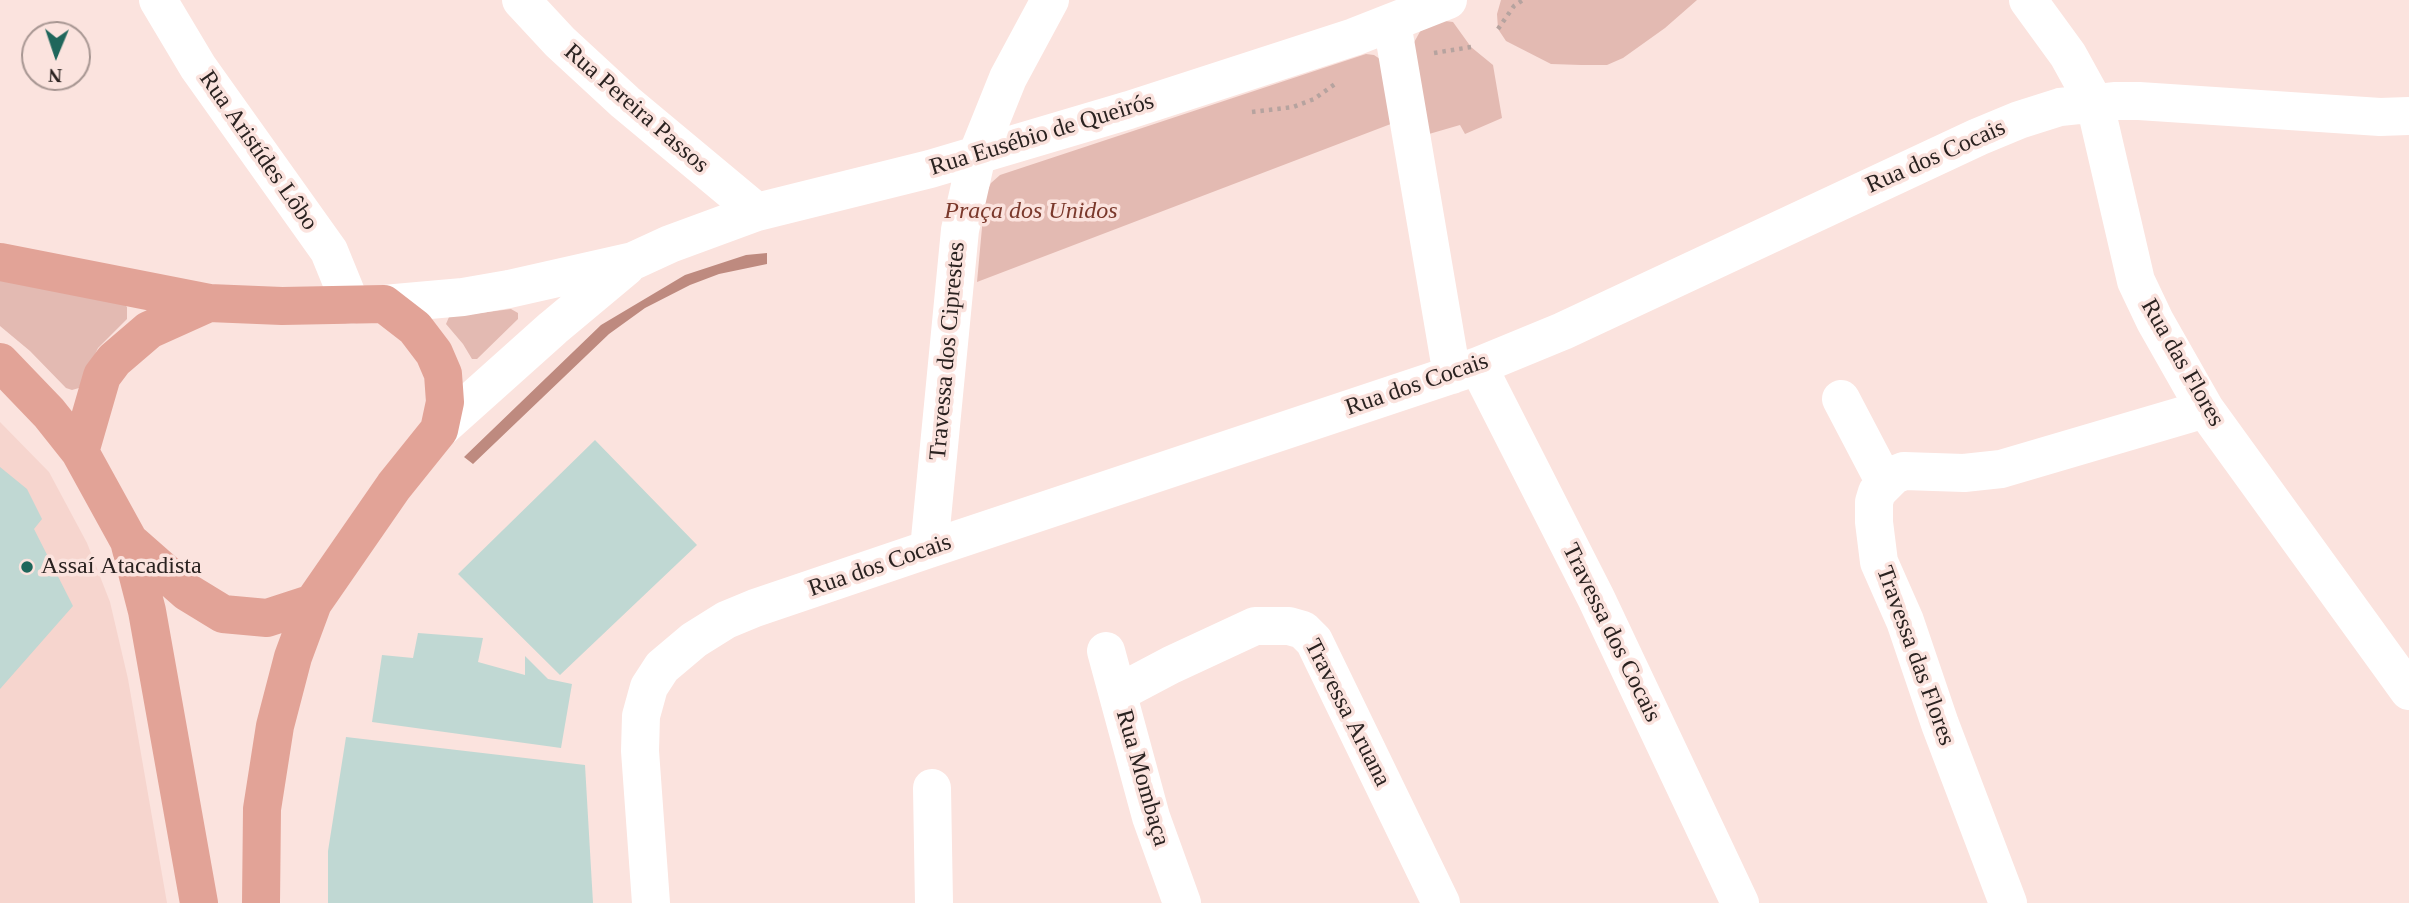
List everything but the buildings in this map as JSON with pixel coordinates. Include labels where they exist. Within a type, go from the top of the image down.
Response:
[{"type":"main road","name":"Rua Eusébio de Queirós","points":[[0,262],[209,303],[368,305]]},
{"type":"main road","points":[[80,452],[102,376],[114,360],[149,330],[209,303]]},
{"type":"main road","points":[[261,903],[262,809],[273,738],[293,657],[313,603],[394,486],[439,430],[445,402],[443,374],[434,353],[415,328],[368,305]]},
{"type":"main road","points":[[0,362],[49,413],[80,452],[129,541],[147,611],[199,903]]},
{"type":"main road","points":[[129,541],[187,592],[222,614],[267,618],[313,603]]},
{"type":"street","name":"Rua Aristídes Lôbo","points":[[158,0],[198,67],[368,305]]},
{"type":"street","name":"Rua Pereira Passos","points":[[521,0],[560,42],[625,102],[757,212]]},
{"type":"street","name":"Rua Eusébio de Queirós","points":[[368,305],[463,297],[633,261],[670,244],[757,212],[976,155],[1129,110],[1392,23],[1448,0]]},
{"type":"street","name":"Rua das Flores","points":[[2028,0],[2068,55],[2095,104],[2136,281],[2154,321],[2205,408],[2409,691]]},
{"type":"street","name":"Travessa dos Ciprestes","points":[[929,549],[960,230],[976,155],[1008,78],[1047,1]]},
{"type":"street","name":"Travessa dos Cocais","points":[[1392,23],[1465,370],[1596,598],[1740,903]]},
{"type":"street","name":"Rua dos Cocais","points":[[651,903],[641,785],[641,716],[649,687],[662,667],[694,640],[726,620],[929,549],[1465,370],[1563,331],[1978,137],[2060,107],[2139,101],[2380,117],[2409,116]]},
{"type":"street","name":"Rua Eusébio de Queirós","points":[[439,430],[562,320],[633,261]]},
{"type":"street","points":[[1841,399],[1885,483],[1904,471],[1964,473],[2001,469],[2205,408]]},
{"type":"street","name":"Travessa das Flores","points":[[1885,483],[1877,492],[1874,502],[1879,562],[1905,621],[1940,724],[2008,903]]},
{"type":"street","name":"Travessa Aruana","points":[[1118,693],[1255,626],[1289,626],[1303,630],[1314,641],[1441,903]]},
{"type":"street","name":"Rua Mombaça","points":[[1106,651],[1151,817],[1182,903]]},
{"type":"street","points":[[932,788],[934,903]]},
{"type":"path","points":[[1498,29],[1514,6],[1523,0]]},
{"type":"path","points":[[1425,55],[1471,47]]},
{"type":"shaded area","points":[[767,253],[767,264],[719,274],[690,285],[645,308],[609,334],[473,464],[464,457],[601,325],[685,275],[746,255]]},
{"type":"shaded area","points":[[0,422],[49,472],[87,543],[110,602],[128,679],[167,903],[0,903]]},
{"type":"green space","points":[[1501,0],[1697,0],[1665,28],[1623,58],[1607,65],[1581,65],[1551,64],[1506,41],[1498,29],[1497,14]]},
{"type":"green space","points":[[1437,20],[1453,22],[1471,47],[1493,65],[1502,118],[1465,134],[1460,125],[1429,134],[1412,46],[1422,28]]},
{"type":"green space","name":"Praça dos Unidos","points":[[1366,54],[1374,55],[1383,61],[1396,122],[977,282],[985,195],[991,183],[1000,175]]},
{"type":"green space","points":[[0,277],[124,304],[127,307],[127,319],[98,348],[79,388],[66,388],[30,351],[0,326]]},
{"type":"green space","points":[[511,309],[518,313],[518,319],[477,359],[472,359],[446,324],[449,317]]},
{"type":"place","name":"Assaí Atacadista","points":[[27,567]]}]
